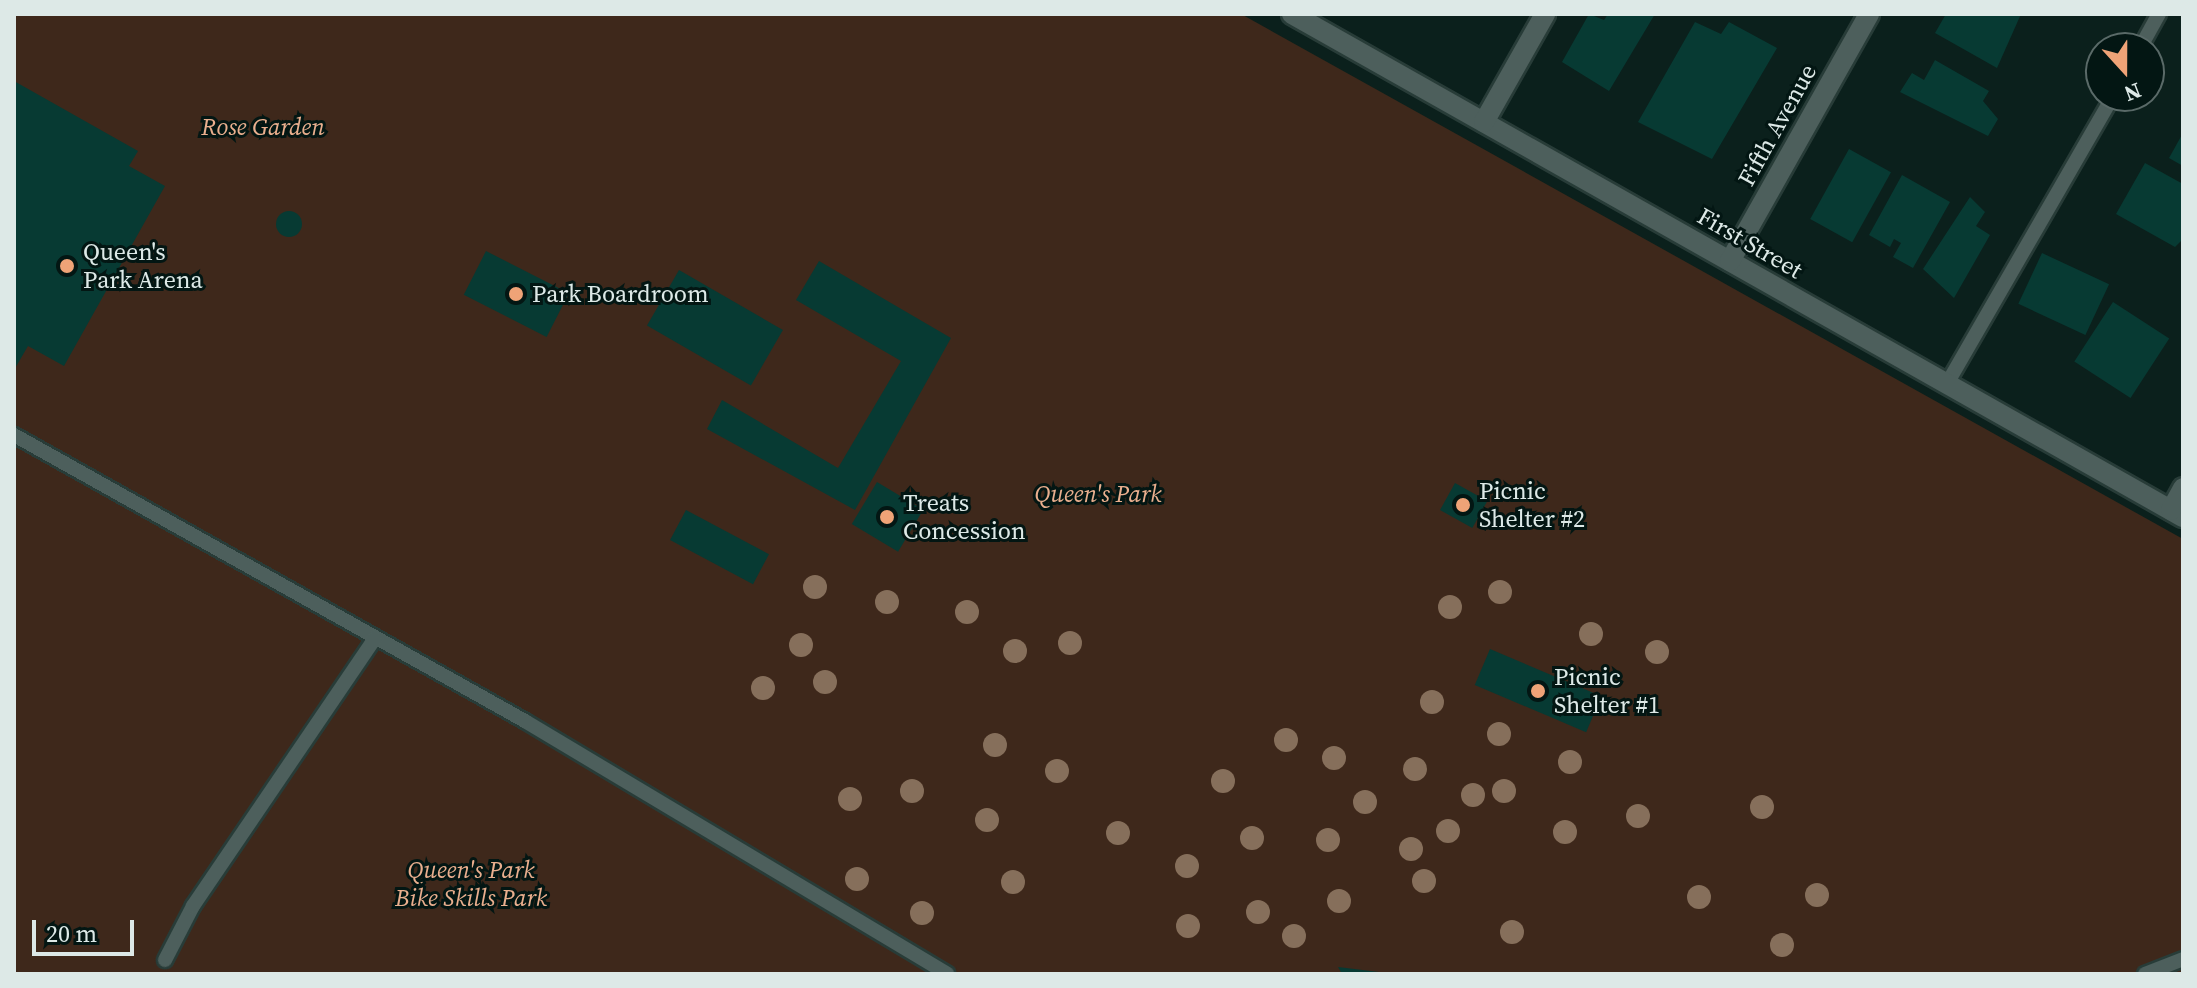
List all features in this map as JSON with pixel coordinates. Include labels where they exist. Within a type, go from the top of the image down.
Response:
[{"type":"street","name":"First Street","points":[[1292,14],[2177,513]]},
{"type":"street","points":[[1484,122],[1545,14]]},
{"type":"street","name":"Fifth Avenue","points":[[1730,261],[1869,14]]},
{"type":"street","points":[[2177,513],[2183,488]]},
{"type":"lane","points":[[2149,32],[2159,14]]},
{"type":"lane","points":[[1948,382],[2104,112]]},
{"type":"lane","points":[[14,435],[625,782],[947,974]]},
{"type":"lane","points":[[165,960],[193,906],[375,638]]},
{"type":"lane","points":[[2145,974],[2183,959]]},
{"type":"green space","name":"Queen's Park","points":[[14,14],[1241,14],[2183,539],[2183,974],[14,974]]},
{"type":"building","points":[[1589,14],[1604,20],[1608,14],[1655,14],[1609,91],[1562,62]]},
{"type":"building","points":[[1946,14],[2021,14],[1997,68],[1935,33]]},
{"type":"building","points":[[1695,22],[1721,34],[1729,22],[1777,48],[1712,159],[1638,122]]},
{"type":"building","points":[[1935,60],[1989,91],[1983,101],[1998,119],[1988,136],[1900,92],[1912,73],[1924,80]]},
{"type":"building","name":"Queen's Park Arena","points":[[14,81],[138,151],[129,166],[165,186],[64,366],[28,346],[14,370]]},
{"type":"building","points":[[2183,133],[2183,166],[2169,158]]},
{"type":"building","points":[[1849,149],[1891,172],[1852,242],[1810,219]]},
{"type":"building","points":[[2145,163],[2183,184],[2183,239],[2175,247],[2116,214]]},
{"type":"building","points":[[1902,175],[1950,202],[1913,268],[1893,257],[1901,243],[1894,239],[1890,247],[1869,235]]},
{"type":"building","points":[[1970,197],[1985,212],[1976,226],[1990,235],[1954,298],[1923,269]]},
{"type":"building","points":[[289,211],[298,215],[302,224],[298,233],[289,237],[280,233],[276,224],[280,215]]},
{"type":"building","name":"Park Boardroom","points":[[486,251],[569,293],[547,337],[464,295]]},
{"type":"building","points":[[2042,253],[2109,284],[2085,335],[2018,304]]},
{"type":"building","points":[[819,261],[951,338],[855,510],[707,429],[722,400],[838,468],[901,361],[796,300]]},
{"type":"building","points":[[679,270],[783,330],[751,385],[647,325]]},
{"type":"building","points":[[2113,302],[2169,338],[2131,398],[2074,362]]},
{"type":"building","name":"Treats Concession","points":[[877,482],[923,510],[898,552],[852,524]]},
{"type":"building","name":"Picnic Shelter #2","points":[[1455,483],[1487,501],[1472,528],[1440,510]]},
{"type":"building","points":[[686,510],[769,554],[753,584],[670,540]]},
{"type":"building","name":"Picnic Shelter #1","points":[[1490,649],[1601,696],[1586,732],[1475,685]]},
{"type":"building","points":[[1338,967],[1379,972],[1379,974],[1342,974]]},
{"type":"place","name":"Queen's Park Arena","points":[[67,266]]},
{"type":"place","name":"Park Boardroom","points":[[516,294]]},
{"type":"place","name":"Picnic Shelter #2","points":[[1463,505]]},
{"type":"place","name":"Treats Concession","points":[[887,517]]},
{"type":"place","name":"Picnic Shelter #1","points":[[1538,691]]},
{"type":"park label","name":"Rose Garden","points":[[263,127]]},
{"type":"park label","name":"Queen's Park Bike Skills Park","points":[[471,884]]}]
